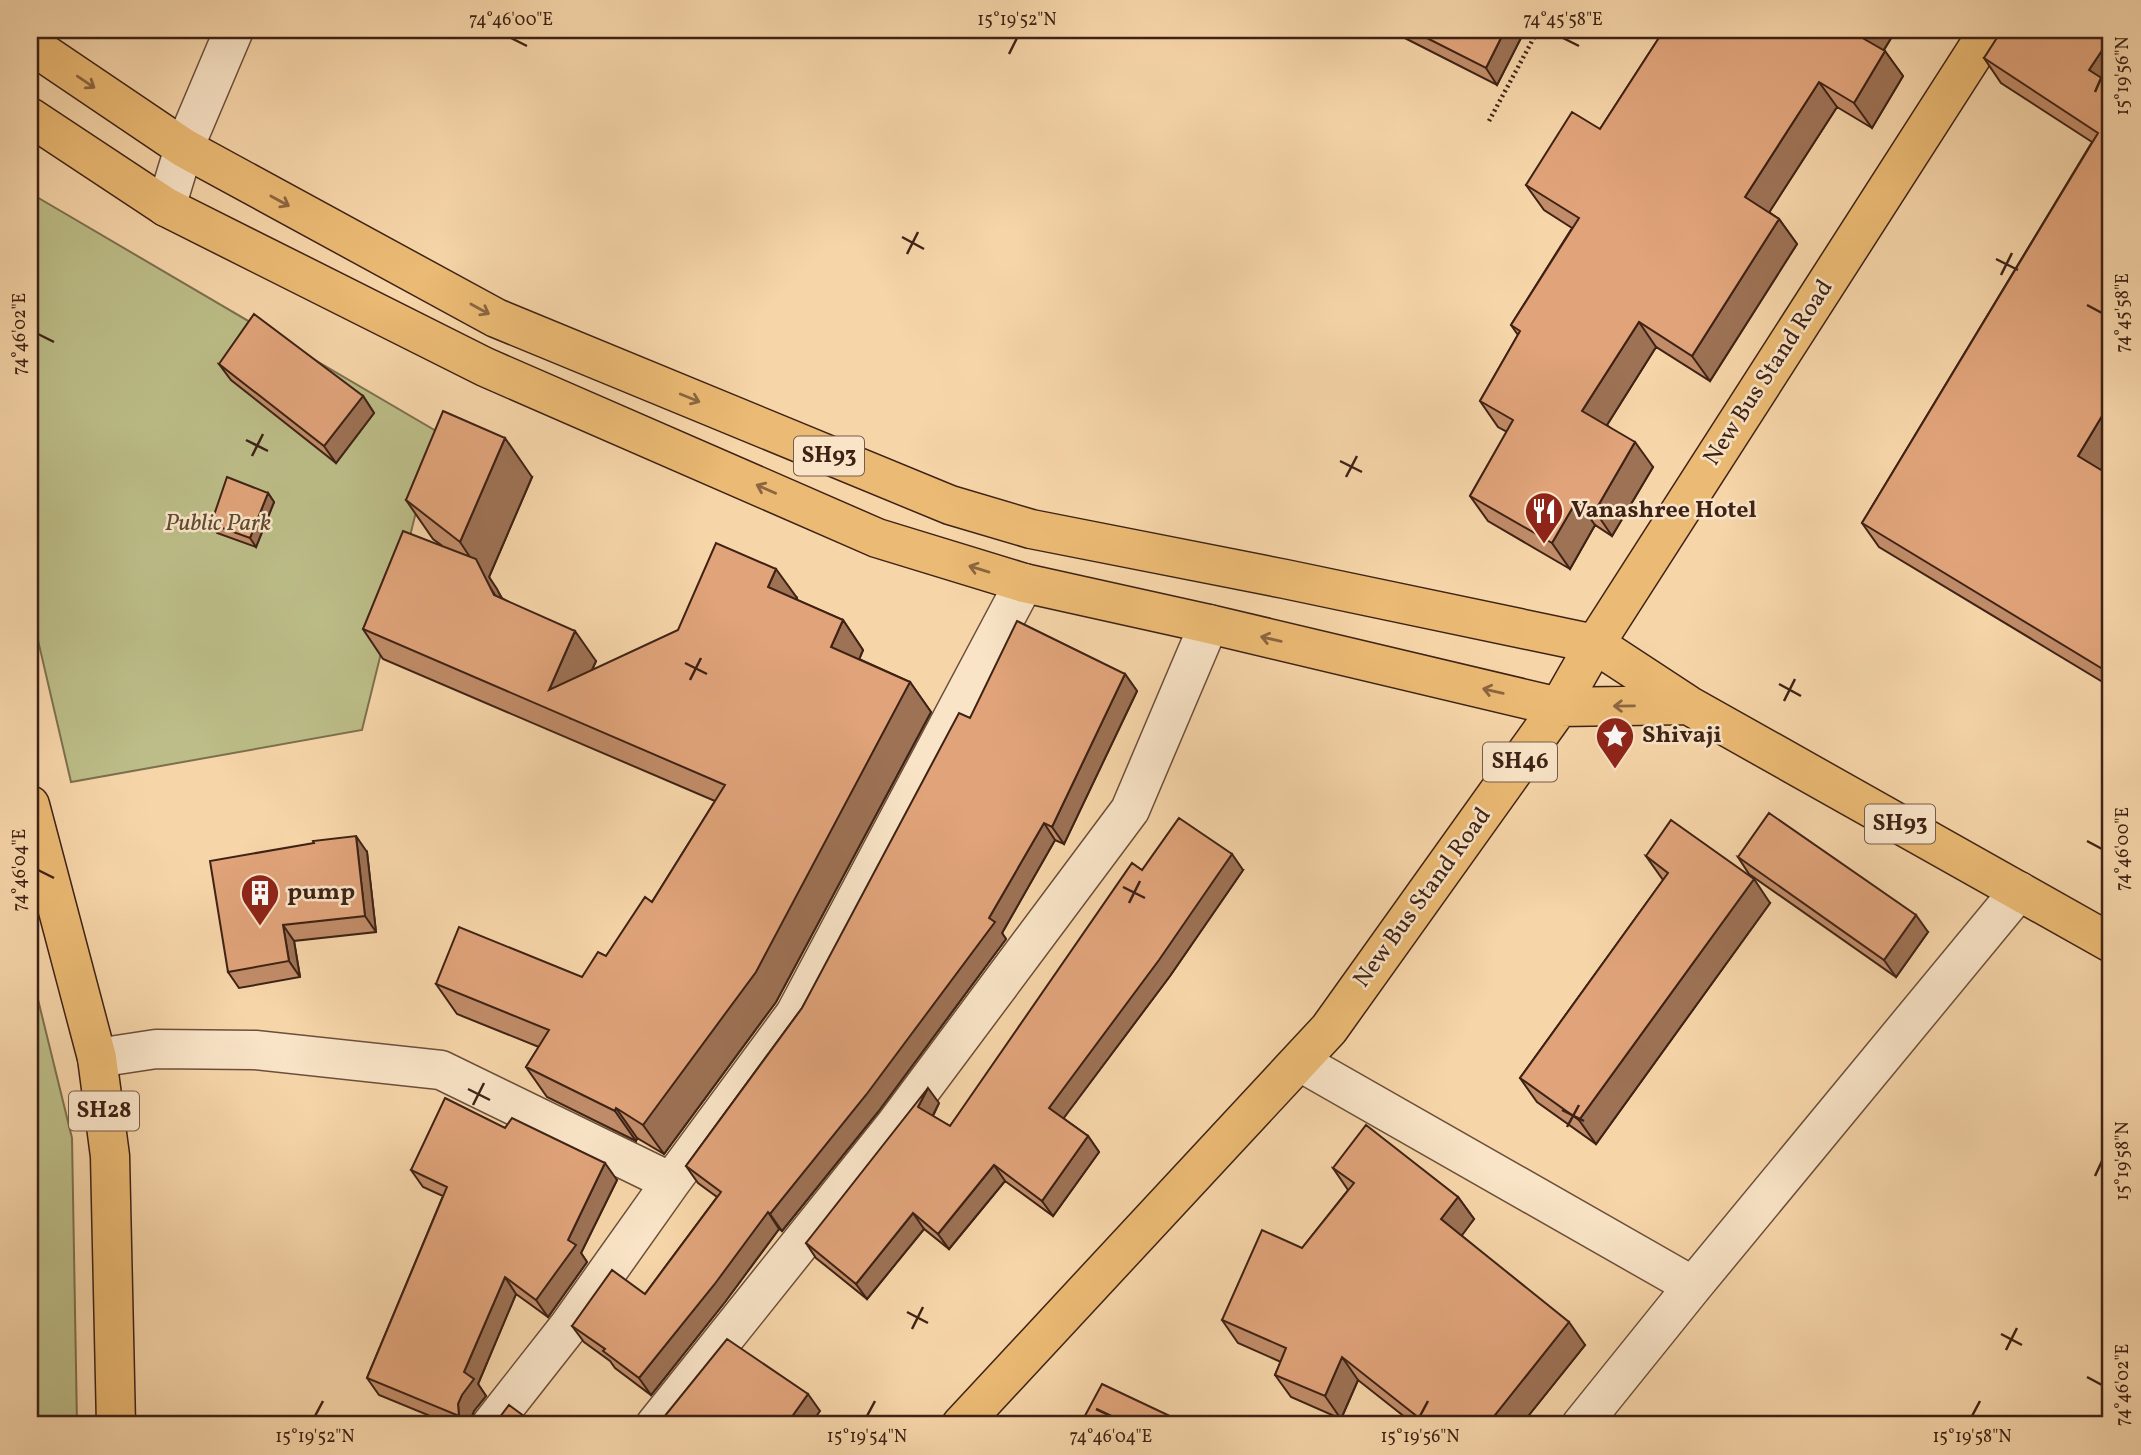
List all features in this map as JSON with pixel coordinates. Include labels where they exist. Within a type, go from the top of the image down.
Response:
[{"type":"main road","name":"New Bus Stand Road","points":[[961,1425],[1329,1029],[1559,707],[1595,644],[1982,32]]},
{"type":"main road","name":"SH93","points":[[30,44],[184,148],[496,317],[950,505],[1031,529],[1595,644],[1688,705],[2111,943]]},
{"type":"main road","name":"SH93","points":[[30,117],[166,207],[498,373],[877,538],[1024,583],[1559,707],[1688,705]]},
{"type":"main road","name":"SH28","points":[[30,805],[97,1058],[110,1156],[116,1425]]},
{"type":"street","points":[[166,207],[184,148],[234,30]]},
{"type":"street","points":[[491,1425],[568,1327],[795,1014],[1024,583]]},
{"type":"street","points":[[655,1425],[895,1125],[1130,810],[1209,624]]},
{"type":"street","points":[[1581,1425],[2019,891]]},
{"type":"street","points":[[97,1058],[156,1049],[255,1050],[441,1070],[671,1182]]},
{"type":"street","points":[[1300,1062],[1693,1286]]},
{"type":"path","points":[[1489,121],[1538,30]]},
{"type":"green space","name":"Public Park","points":[[30,193],[436,431],[362,730],[71,782],[30,606]]},
{"type":"green space","points":[[30,967],[72,1138],[77,1425],[30,1425]]},
{"type":"building","points":[[1411,30],[1505,30],[1486,68]]},
{"type":"building","points":[[1664,30],[1863,30],[1859,36],[1885,51],[1854,103],[1819,82],[1745,197],[1779,219],[1692,356],[1639,322],[1582,411],[1635,442],[1595,511],[1577,500],[1552,543],[1470,496],[1513,420],[1480,401],[1520,331],[1511,325],[1579,218],[1526,185],[1572,112],[1600,129]]},
{"type":"building","points":[[2002,30],[2111,30],[2111,37],[2089,70],[2111,84],[2111,401],[2078,456],[2111,476],[2111,674],[1862,523],[2098,133],[1984,58]]},
{"type":"building","points":[[254,314],[363,396],[324,446],[219,364]]},
{"type":"building","points":[[443,411],[505,438],[460,542],[406,500]]},
{"type":"building","points":[[227,477],[268,493],[250,538],[211,524]]},
{"type":"building","points":[[403,531],[476,559],[494,595],[575,631],[549,690],[678,630],[716,543],[776,569],[768,587],[843,620],[831,647],[910,682],[756,972],[643,1125],[616,1108],[615,1111],[526,1067],[549,1030],[436,984],[459,927],[582,977],[598,952],[606,956],[645,897],[652,902],[725,785],[363,629]]},
{"type":"building","points":[[1017,621],[1125,674],[1052,827],[1044,823],[989,918],[995,922],[866,1095],[770,1214],[768,1212],[714,1285],[639,1378],[572,1326],[612,1270],[645,1294],[721,1192],[686,1166],[802,1008],[959,713],[970,718]]},
{"type":"building","points":[[1769,813],[1916,915],[1884,960],[1738,857]]},
{"type":"building","points":[[1179,818],[1232,854],[1159,960],[1049,1108],[1088,1136],[1042,1201],[994,1165],[938,1234],[913,1213],[856,1284],[806,1243],[928,1088],[918,1107],[950,1126],[1132,863],[1142,870]]},
{"type":"building","points":[[1671,820],[1754,879],[1579,1120],[1520,1078],[1668,873],[1646,856]]},
{"type":"building","points":[[356,836],[365,916],[283,925],[289,961],[228,972],[210,861],[314,843],[313,841]]},
{"type":"building","points":[[445,1098],[505,1128],[512,1118],[605,1163],[568,1240],[576,1245],[536,1300],[505,1277],[464,1372],[474,1379],[458,1404],[459,1416],[367,1378],[447,1187],[411,1170]]},
{"type":"building","points":[[1366,1125],[1458,1197],[1441,1219],[1569,1322],[1487,1425],[1428,1425],[1342,1357],[1325,1396],[1275,1375],[1286,1348],[1222,1320],[1262,1230],[1302,1248],[1354,1183],[1333,1168]]},
{"type":"building","points":[[727,1339],[808,1394],[786,1425],[656,1425],[660,1422]]},
{"type":"building","points":[[1102,1384],[1172,1417],[1168,1425],[1080,1425]]},
{"type":"building","points":[[509,1405],[536,1425],[492,1425]]},
{"type":"place","name":"Vanashree Hotel","points":[[1544,545]]},
{"type":"place","name":"Shivaji","points":[[1615,770]]},
{"type":"place","name":"pump","points":[[260,927]]}]
